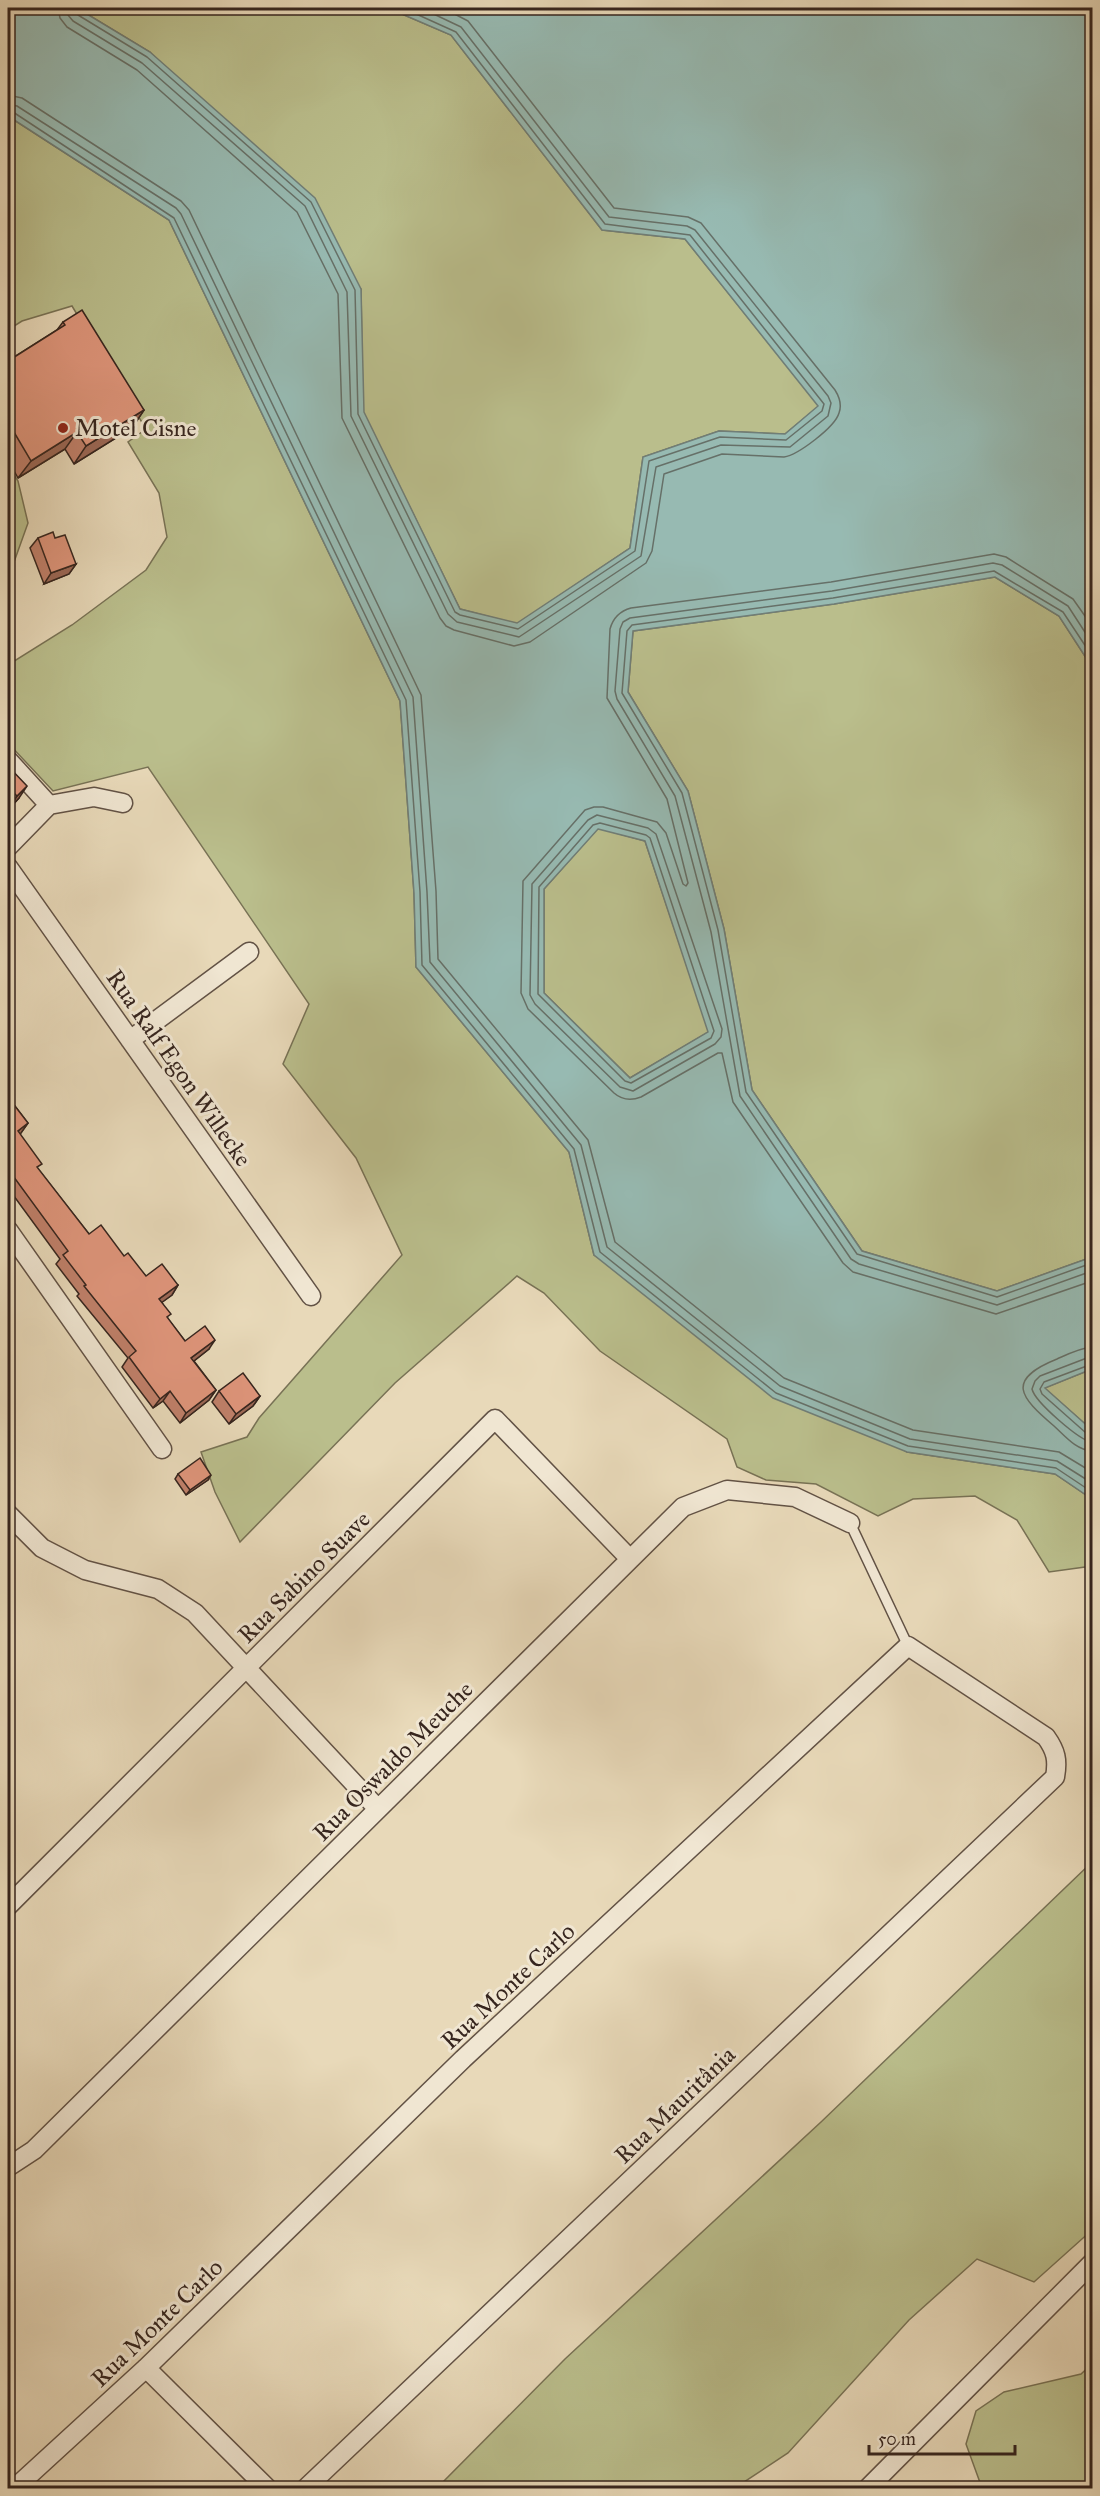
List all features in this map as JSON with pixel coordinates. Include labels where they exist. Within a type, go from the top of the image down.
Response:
[{"type":"street","points":[[8,760],[49,805]]},
{"type":"street","points":[[8,847],[49,805],[94,796],[123,803]]},
{"type":"street","name":"Rua Ralf Egon Willecke","points":[[8,867],[310,1296]]},
{"type":"street","points":[[130,1040],[249,952]]},
{"type":"street","points":[[8,1230],[162,1449]]},
{"type":"street","name":"Rua Sabino Suave","points":[[8,1906],[495,1419],[630,1559]]},
{"type":"street","name":"Rua Oswaldo Meuche","points":[[8,2168],[34,2150],[683,1507],[726,1490],[795,1497],[850,1523]]},
{"type":"street","points":[[8,1514],[42,1548],[85,1570],[158,1589],[195,1613],[378,1809]]},
{"type":"street","name":"Rua Mauritânia","points":[[306,2488],[1055,1777],[1058,1760],[1054,1747],[1047,1737],[908,1646]]},
{"type":"street","name":"Rua Monte Carlo","points":[[15,2488],[147,2368],[463,2059],[908,1646]]},
{"type":"street","points":[[868,2488],[1092,2263]]},
{"type":"street","points":[[147,2368],[267,2488]]},
{"type":"lane","points":[[850,1523],[908,1646]]},
{"type":"green space","points":[[77,8],[388,8],[451,35],[602,230],[685,239],[819,406],[785,434],[719,431],[643,457],[630,548],[517,624],[460,609],[363,412],[361,289],[150,52]]},
{"type":"green space","points":[[8,116],[169,220],[400,701],[414,893],[416,967],[569,1152],[594,1255],[907,1452],[1055,1474],[1092,1499],[1092,1566],[1049,1572],[1017,1520],[975,1496],[913,1499],[878,1516],[816,1484],[766,1480],[737,1467],[727,1439],[600,1351],[544,1293],[517,1276],[395,1383],[240,1542],[215,1492],[201,1452],[247,1437],[259,1418],[402,1255],[356,1158],[283,1064],[309,1004],[148,767],[53,791],[8,743],[8,669],[11,663],[72,625],[146,570],[167,537],[159,493],[128,442],[146,429],[72,306],[22,321],[8,330]]},
{"type":"green space","points":[[8,465],[18,481],[28,523],[9,576]]},
{"type":"green space","points":[[995,577],[1059,616],[1092,667],[1092,1257],[997,1291],[862,1251],[752,1090],[724,929],[688,791],[628,692],[633,631],[834,604]]},
{"type":"green space","points":[[598,828],[645,841],[709,1032],[630,1078],[544,993],[544,889]]},
{"type":"green space","points":[[1092,1369],[1092,1430],[1044,1388]]},
{"type":"green space","points":[[1092,1862],[1092,2230],[1034,2282],[977,2259],[909,2320],[788,2453],[735,2488],[437,2488],[565,2359],[821,2122]]},
{"type":"green space","points":[[1092,2364],[1092,2488],[982,2488],[966,2444],[976,2411],[1004,2392],[1081,2374]]},
{"type":"water","points":[[8,8],[77,8],[150,52],[315,198],[361,289],[364,412],[460,609],[517,623],[630,548],[643,457],[719,431],[785,434],[818,406],[685,239],[602,230],[451,35],[388,8],[1092,8],[1092,667],[1059,616],[995,577],[834,604],[633,631],[628,692],[688,791],[724,929],[752,1090],[862,1251],[997,1291],[1092,1257],[1092,1369],[1045,1388],[1092,1430],[1092,1499],[1055,1474],[907,1452],[773,1398],[594,1255],[569,1152],[416,967],[414,893],[400,701],[169,220],[8,116]],"holes":[[[598,829],[645,841],[708,1032],[630,1078],[544,993],[544,889]]]},
{"type":"building","points":[[82,310],[144,410],[86,446],[77,432],[31,461],[8,422],[8,361],[65,325],[63,322]]},
{"type":"building","points":[[53,532],[55,538],[65,535],[76,564],[51,573],[38,538]]},
{"type":"building","points":[[8,766],[27,786],[17,796],[13,792],[8,798]]},
{"type":"building","points":[[8,1076],[13,1083],[8,1087]]},
{"type":"building","points":[[8,1097],[28,1123],[18,1131],[42,1164],[37,1167],[89,1234],[101,1225],[124,1256],[128,1253],[146,1276],[162,1264],[178,1285],[159,1299],[171,1314],[167,1317],[185,1341],[205,1326],[215,1340],[191,1358],[216,1390],[186,1413],[170,1391],[160,1399],[129,1357],[136,1351],[84,1286],[86,1285],[63,1255],[68,1251],[8,1169]]},
{"type":"building","points":[[243,1373],[260,1396],[236,1414],[219,1391]]},
{"type":"building","points":[[200,1458],[211,1475],[190,1490],[178,1474]]},
{"type":"place","name":"Motel Cisne","points":[[63,428]]}]
